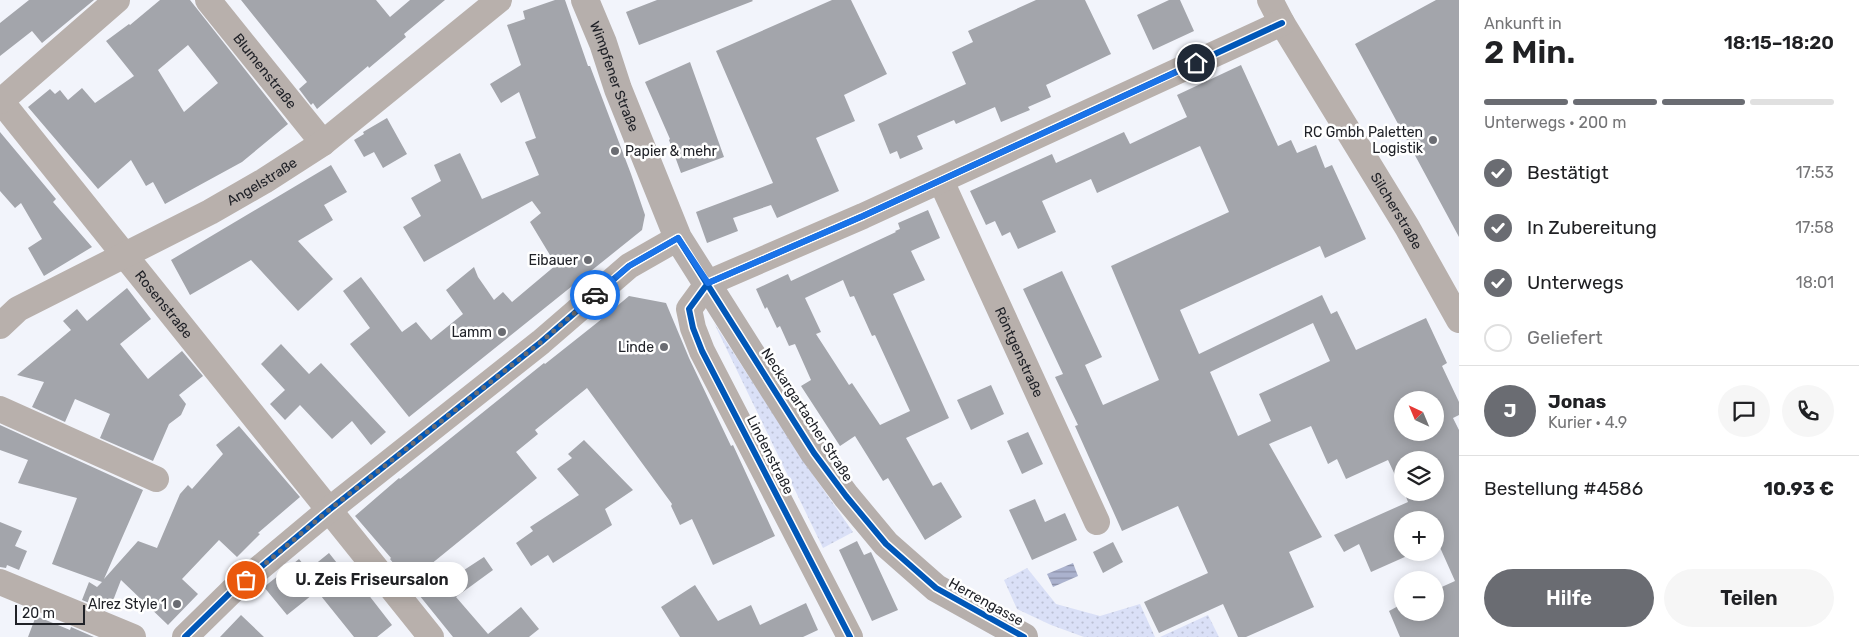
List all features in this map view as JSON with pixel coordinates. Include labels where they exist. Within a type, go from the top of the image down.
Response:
[{"type":"street","points":[[0,101],[117,0]]},
{"type":"street","name":"Blumenstraße","points":[[208,0],[323,143]]},
{"type":"street","name":"Angelstraße","points":[[0,326],[18,310],[125,256],[256,185],[323,143],[500,0]]},
{"type":"street","name":"Wimpfener Straße","points":[[586,0],[618,89],[678,238]]},
{"type":"street","name":"Silcherstraße","points":[[1270,0],[1282,23],[1407,227],[1459,320]]},
{"type":"street","points":[[708,283],[941,181],[1282,23]]},
{"type":"street","name":"Rosenstraße","points":[[0,101],[431,637]]},
{"type":"street","name":"Röntgenstraße","points":[[941,181],[1097,522]]},
{"type":"street","points":[[186,637],[232,591],[329,510],[541,342],[629,266],[678,238]]},
{"type":"street","name":"Neckargartacher Straße","points":[[678,238],[814,453],[846,496],[886,544],[936,588]]},
{"type":"street","name":"Lindenstraße","points":[[708,283],[689,309],[693,328],[699,343],[850,637]]},
{"type":"street","points":[[0,409],[156,479]]},
{"type":"street","points":[[0,582],[133,637]]},
{"type":"street","name":"Herrengasse","points":[[936,588],[1024,637]]},
{"type":"shaded area","points":[[714,323],[809,469],[853,532],[823,548]]},
{"type":"shaded area","points":[[1073,563],[1078,576],[1053,587],[1047,574]]},
{"type":"shaded area","points":[[1027,568],[1056,604],[1100,616],[1140,604],[1155,637],[1084,637],[1051,625],[1017,609],[1004,580]]},
{"type":"shaded area","points":[[1208,615],[1219,637],[1160,637]]},
{"type":"building","points":[[29,0],[94,0],[42,43],[32,31],[0,56],[0,23]]},
{"type":"building","points":[[160,0],[190,0],[288,124],[242,162],[165,204],[153,182],[146,186],[131,160],[98,189],[28,107],[50,89],[55,94],[60,90],[68,100],[82,88],[95,103],[134,76],[106,41],[130,25]],"holes":[[[188,45],[218,83],[184,112],[158,70]]]},
{"type":"building","points":[[241,0],[376,0],[390,17],[410,0],[445,0],[404,34],[406,37],[317,109],[313,103],[311,105],[299,89],[307,82]]},
{"type":"building","points":[[555,0],[565,0],[588,66],[590,66],[631,174],[645,215],[642,230],[409,417],[350,344],[370,328],[343,291],[361,277],[402,332],[416,322],[431,340],[463,314],[446,290],[474,267],[478,277],[494,300],[503,292],[512,302],[556,265],[530,222],[541,213],[532,201],[424,262],[403,227],[421,216],[411,198],[441,181],[434,165],[460,153],[482,199],[539,175],[525,142],[536,138],[519,92],[501,103],[490,84],[521,65],[507,25],[525,19],[523,11]]},
{"type":"building","points":[[657,0],[753,1],[639,45],[626,12]]},
{"type":"building","points":[[832,0],[851,0],[887,74],[844,95],[855,121],[816,138],[839,191],[777,218],[771,205],[733,218],[738,231],[707,243],[696,212],[773,183],[716,51]]},
{"type":"building","points":[[1036,0],[1085,0],[1111,54],[1046,85],[1051,97],[1028,107],[1030,110],[1001,122],[995,107],[956,124],[954,120],[917,136],[923,149],[900,159],[897,151],[890,154],[878,124],[966,84],[952,52],[973,42],[968,31]]},
{"type":"building","points":[[1169,0],[1180,0],[1194,31],[1153,50],[1137,15]]},
{"type":"building","name":"RC Gmbh Paletten Logistik","points":[[1436,0],[1459,0],[1459,237],[1355,44]]},
{"type":"building","points":[[690,62],[724,157],[681,173],[670,139],[645,82]]},
{"type":"building","points":[[1241,65],[1278,146],[1291,140],[1297,153],[1316,145],[1325,168],[1332,165],[1366,239],[1325,258],[1320,246],[1180,310],[1199,354],[1322,295],[1331,314],[1337,311],[1356,350],[1426,318],[1447,363],[1442,366],[1459,402],[1459,415],[1453,418],[1459,430],[1459,637],[1400,637],[1389,611],[1394,608],[1394,621],[1444,621],[1444,586],[1455,581],[1444,556],[1444,511],[1394,511],[1394,561],[1396,561],[1371,572],[1359,544],[1344,552],[1334,535],[1408,501],[1444,501],[1444,451],[1394,451],[1394,473],[1388,460],[1346,479],[1337,459],[1328,464],[1311,426],[1269,444],[1322,537],[1289,552],[1314,607],[1246,637],[1238,637],[1223,604],[1159,633],[1144,602],[1208,573],[1178,506],[1122,531],[1075,426],[1078,425],[1055,377],[1063,374],[1023,289],[1062,271],[1102,357],[1085,365],[1103,405],[1159,380],[1111,266],[1229,212],[1200,146],[1097,193],[1091,179],[1042,201],[1056,232],[1018,249],[1010,232],[1002,236],[995,221],[986,225],[970,191],[1052,154],[1056,163],[1124,132],[1130,144],[1187,117],[1177,95]],"holes":[[[1313,323],[1330,361],[1259,394],[1271,421],[1238,436],[1210,372]]]},
{"type":"building","points":[[387,118],[407,154],[383,168],[374,152],[364,157],[354,140],[364,134],[363,132]]},
{"type":"building","points":[[0,132],[56,199],[53,202],[92,247],[44,276],[28,248],[42,239],[21,203],[15,208],[0,191]]},
{"type":"building","points":[[331,165],[347,192],[324,205],[333,220],[298,241],[333,279],[298,311],[251,260],[190,295],[171,260]]},
{"type":"building","points":[[928,210],[940,238],[911,251],[925,280],[893,294],[949,418],[906,438],[933,486],[941,482],[962,517],[925,540],[888,478],[883,481],[855,436],[840,446],[801,386],[811,380],[795,344],[789,346],[780,326],[777,328],[767,307],[765,309],[756,289],[788,274],[791,281],[896,232],[900,229],[898,223]],"holes":[[[843,280],[850,297],[854,296],[872,336],[875,335],[910,411],[880,425],[852,383],[849,385],[816,334],[821,332],[805,298]]]},
{"type":"building","points":[[127,288],[151,319],[120,344],[148,379],[182,351],[203,376],[179,395],[186,404],[181,415],[169,424],[153,461],[100,438],[110,414],[75,399],[65,422],[32,407],[44,382],[17,375],[71,330],[63,321],[77,309],[87,321]]},
{"type":"building","points":[[629,296],[666,303],[689,358],[731,446],[733,445],[775,536],[713,565],[692,519],[680,525],[671,506],[672,504],[587,388],[535,430],[538,434],[516,452],[537,478],[425,569],[438,587],[484,557],[493,570],[456,597],[488,634],[521,607],[539,629],[529,637],[453,637],[391,558],[355,516],[399,478]]},
{"type":"building","points":[[281,344],[309,374],[321,363],[386,432],[371,445],[352,421],[332,439],[300,405],[285,420],[270,404],[285,390],[261,364]]},
{"type":"building","points":[[991,385],[1004,414],[971,430],[957,400]]},
{"type":"building","points":[[0,425],[143,490],[104,579],[138,541],[157,548],[180,494],[188,485],[192,489],[223,454],[216,445],[239,426],[300,497],[258,533],[260,534],[237,557],[219,540],[182,579],[198,594],[168,625],[121,580],[109,611],[82,600],[89,582],[97,587],[102,582],[52,564],[77,498],[18,483],[28,460],[0,450]]},
{"type":"building","points":[[1028,432],[1043,464],[1022,474],[1007,441]]},
{"type":"building","points":[[584,440],[633,490],[605,509],[612,525],[553,563],[548,555],[531,566],[516,543],[533,531],[530,527],[579,495],[557,469],[572,458],[568,454]]},
{"type":"building","points":[[1035,499],[1045,522],[1065,513],[1077,540],[1032,560],[1009,510]]},
{"type":"building","points":[[0,522],[22,531],[15,546],[27,551],[19,570],[7,565],[6,568],[0,567]]},
{"type":"building","points":[[857,541],[864,555],[871,552],[898,610],[872,621],[839,550]]},
{"type":"building","points":[[1113,542],[1123,562],[1103,573],[1093,552]]},
{"type":"building","points":[[329,553],[360,592],[364,589],[392,625],[377,637],[354,637],[317,591],[287,615],[264,587],[299,559],[308,570]]},
{"type":"building","points":[[695,585],[718,621],[751,605],[760,625],[806,603],[818,630],[803,637],[680,637],[661,607]]},
{"type":"building","points":[[241,615],[264,637],[220,637]]},
{"type":"building","points":[[36,616],[70,630],[71,627],[94,637],[28,637]]},
{"type":"cycle path","points":[[850,637],[702,351],[693,328],[689,309],[708,283],[863,216],[1282,23]]},
{"type":"cycle path","points":[[185,637],[232,591],[329,510],[541,342],[629,266],[678,238],[814,453],[846,496],[886,544],[936,588],[1024,637]]},
{"type":"way so far","points":[[246,580],[329,510],[541,342],[595,295]]},
{"type":"place","name":"RC Gmbh Paletten Logistik","points":[[1433,140]]},
{"type":"place","name":"Papier & mehr","points":[[615,151]]},
{"type":"place","name":"Eibauer","points":[[588,260]]},
{"type":"place","name":"Lamm","points":[[502,332]]},
{"type":"place","name":"Linde","points":[[664,347]]},
{"type":"place","name":"U. Zeis Friseursalon","points":[[246,580]]},
{"type":"place","name":"Alrez Style 1","points":[[177,604]]},
{"type":"route","points":[[595,295],[629,266],[678,238],[708,283],[863,216],[1196,63]]}]
